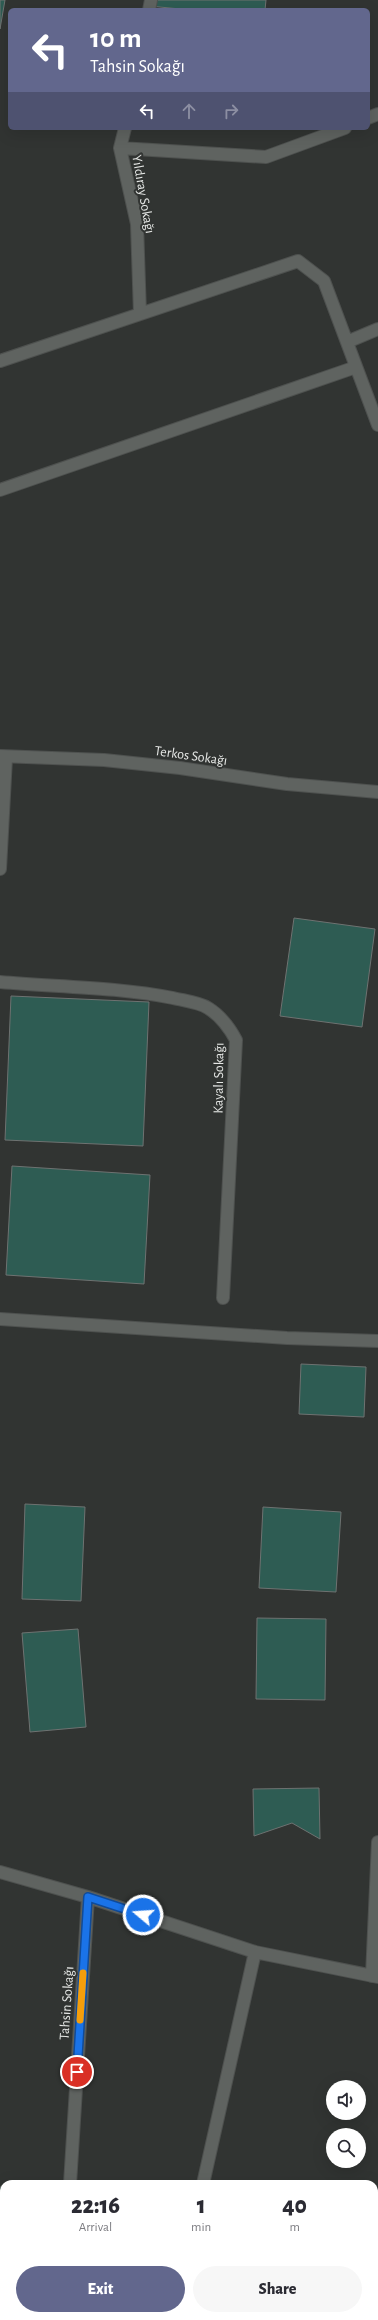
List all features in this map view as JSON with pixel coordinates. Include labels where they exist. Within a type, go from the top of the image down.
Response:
[{"type":"street","name":"Yıldıray Sokağı","points":[[124,130],[120,148],[137,224],[140,314]]},
{"type":"street","points":[[120,148],[266,157],[339,130]]},
{"type":"street","points":[[0,361],[298,261],[324,281],[378,425]]},
{"type":"street","points":[[347,342],[378,329]]},
{"type":"street","points":[[0,490],[356,367]]},
{"type":"street","points":[[0,869],[3,757]]},
{"type":"street","name":"Terkos Sokağı","points":[[3,757],[104,760],[180,768],[287,784],[378,792]]},
{"type":"street","name":"Kayalı Sokağı","points":[[0,982],[147,993],[191,1002],[208,1008],[222,1018],[230,1028],[236,1040],[223,1298]]},
{"type":"street","points":[[0,1319],[287,1338],[378,1341]]},
{"type":"street","points":[[0,1872],[88,1897],[255,1952],[375,1976],[378,1842]]},
{"type":"street","name":"Tahsin Sokağı","points":[[70,2180],[88,1897]]},
{"type":"street","points":[[204,2180],[255,1952]]},
{"type":"building","points":[[0,0],[5,0],[0,29]]},
{"type":"building","points":[[152,0],[266,0],[265,8],[170,8],[149,6]]},
{"type":"building","points":[[294,918],[375,929],[362,1027],[280,1016]]},
{"type":"building","points":[[11,996],[149,1002],[143,1146],[5,1140]]},
{"type":"building","points":[[12,1166],[150,1175],[144,1284],[6,1275]]},
{"type":"building","points":[[301,1364],[366,1367],[364,1417],[299,1414]]},
{"type":"building","points":[[25,1504],[85,1507],[81,1601],[22,1599]]},
{"type":"building","points":[[263,1507],[341,1512],[336,1592],[259,1588]]},
{"type":"building","points":[[257,1618],[326,1619],[325,1700],[256,1699]]},
{"type":"building","points":[[78,1629],[86,1727],[30,1732],[22,1633]]},
{"type":"building","points":[[319,1788],[320,1839],[292,1823],[254,1836],[253,1789]]},
{"type":"slow traffic","points":[[80,2020],[83,1973]]},
{"type":"route","points":[[77,2072],[88,1897],[143,1915]]}]
